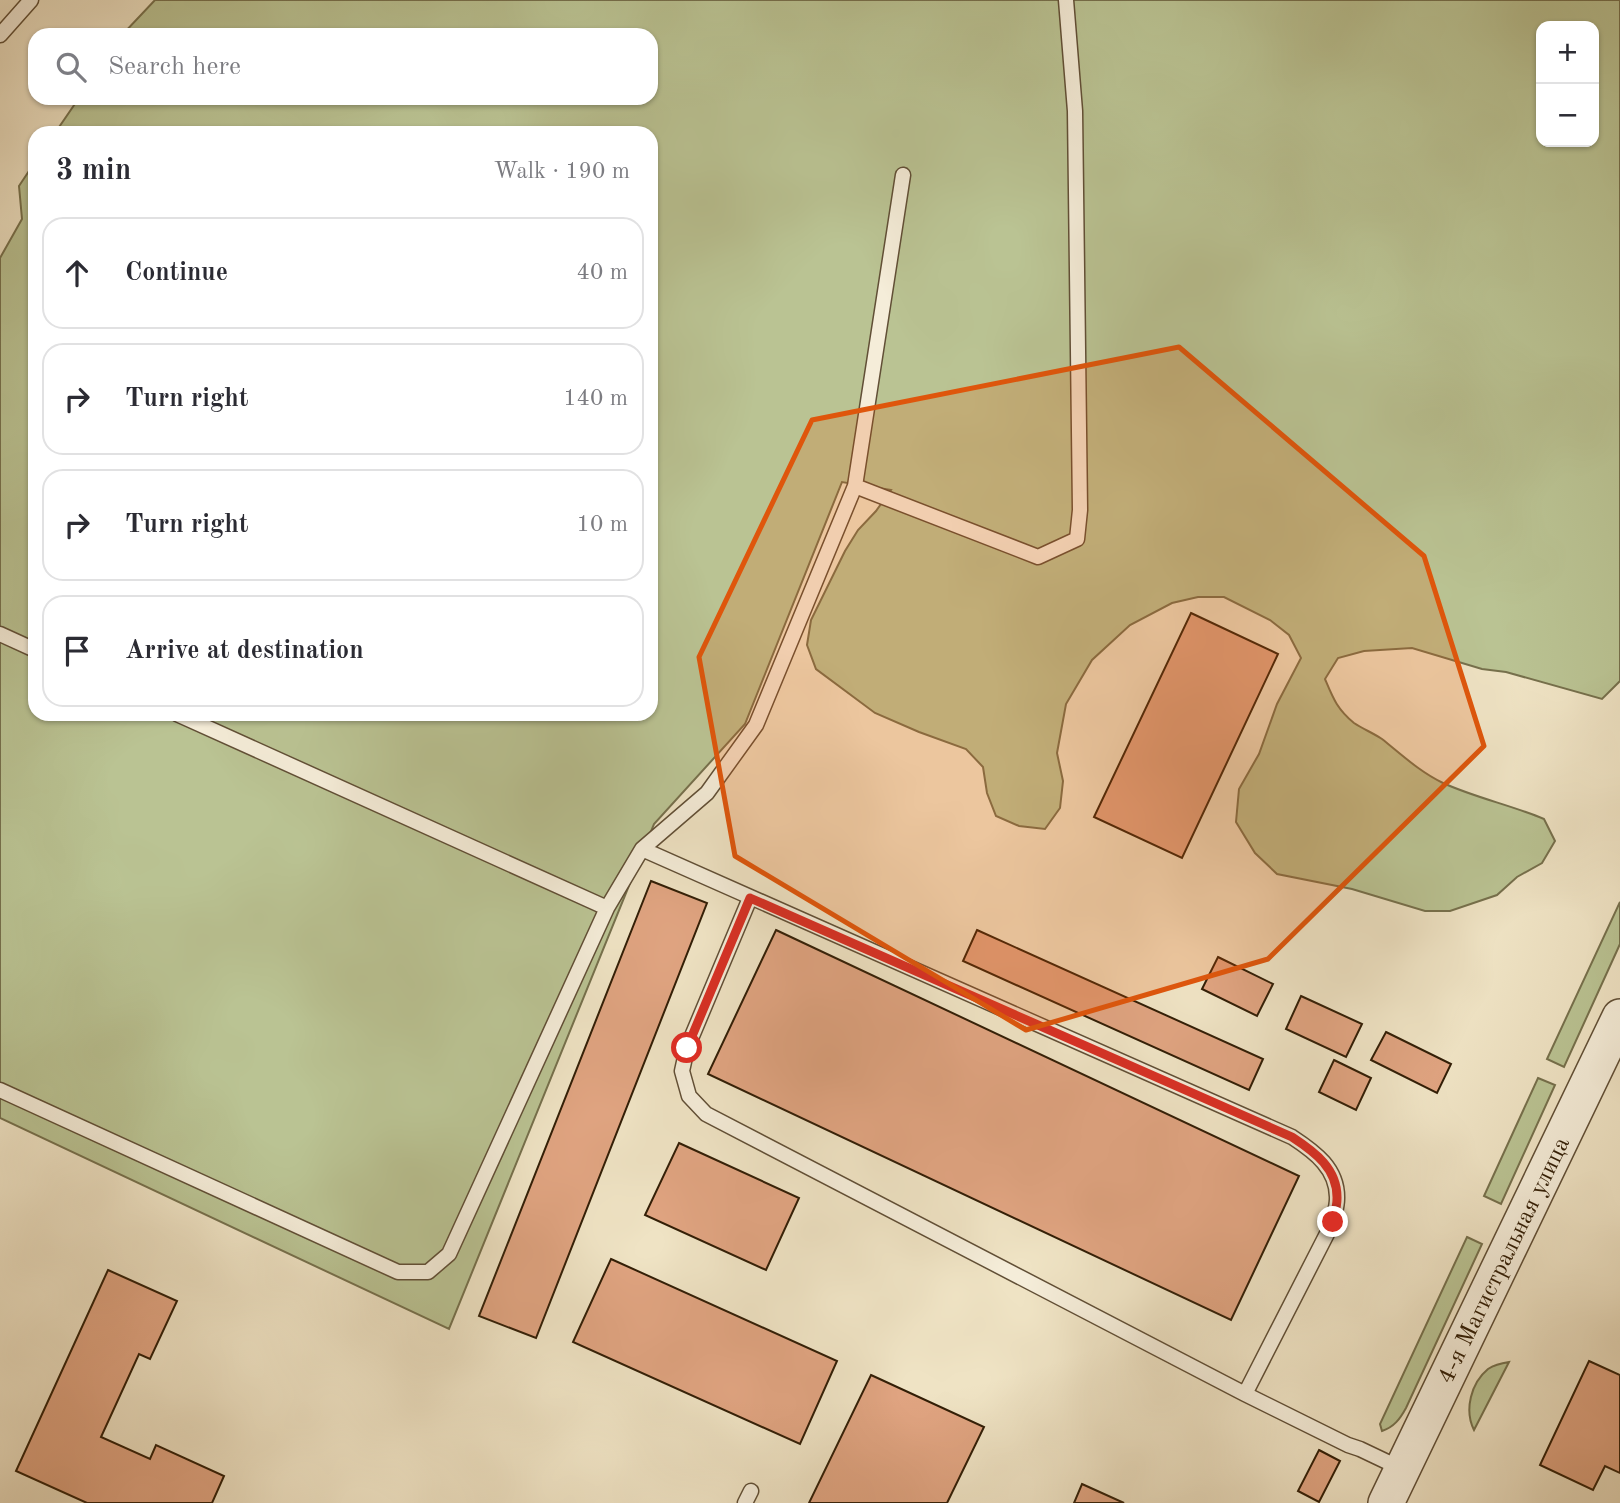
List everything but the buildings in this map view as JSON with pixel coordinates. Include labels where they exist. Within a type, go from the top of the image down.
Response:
[{"type":"street","name":"4-я Магистральная улица","points":[[1386,1503],[1620,1017]]},
{"type":"lane","points":[[0,35],[31,0]]},
{"type":"lane","points":[[855,486],[1038,557],[1077,539],[1080,510],[1075,111],[1066,0]]},
{"type":"lane","points":[[0,1090],[398,1272],[428,1272],[449,1254],[607,908],[642,849],[707,793],[756,725],[855,486],[903,175]]},
{"type":"lane","points":[[0,634],[28,647]]},
{"type":"lane","points":[[193,721],[607,908]]},
{"type":"lane","points":[[642,849],[1292,1137],[1316,1153],[1332,1174],[1338,1198],[1333,1222],[1245,1394]]},
{"type":"lane","points":[[750,898],[687,1048],[682,1071],[689,1096],[706,1114],[1245,1394],[1348,1446],[1403,1470]]},
{"type":"highlighted area","points":[[1179,347],[1424,556],[1484,746],[1268,959],[1026,1030],[735,856],[699,657],[812,420]]},
{"type":"green space","points":[[155,0],[1620,0],[1620,681],[1602,699],[1506,672],[1482,669],[1412,648],[1364,651],[1338,658],[1325,679],[1336,703],[1354,723],[1382,739],[1435,779],[1544,819],[1555,841],[1542,863],[1517,877],[1497,895],[1450,911],[1425,911],[1352,889],[1277,874],[1255,853],[1236,822],[1239,789],[1259,754],[1277,704],[1301,658],[1289,635],[1270,620],[1224,597],[1198,597],[1172,603],[1130,625],[1092,660],[1066,704],[1057,753],[1063,781],[1060,808],[1045,829],[1019,826],[996,816],[987,793],[983,767],[966,749],[875,713],[816,669],[807,645],[811,620],[845,551],[858,530],[891,490],[842,482],[745,724],[654,824],[449,1329],[0,1118],[0,258],[22,219],[19,186],[28,172],[28,721],[658,721],[658,126],[60,126],[74,105],[658,105],[658,28],[129,28]]},
{"type":"green space","points":[[1620,902],[1620,944],[1564,1067],[1547,1059]]},
{"type":"green space","points":[[1538,1078],[1555,1085],[1501,1204],[1484,1196]]},
{"type":"green space","points":[[1467,1237],[1482,1244],[1406,1408],[1396,1422],[1382,1431],[1380,1424]]},
{"type":"green space","points":[[1509,1362],[1474,1430],[1470,1414],[1473,1389],[1488,1369]]},
{"type":"route","points":[[687,1048],[750,898],[1292,1137],[1316,1153],[1332,1174],[1338,1198],[1333,1222]]}]
